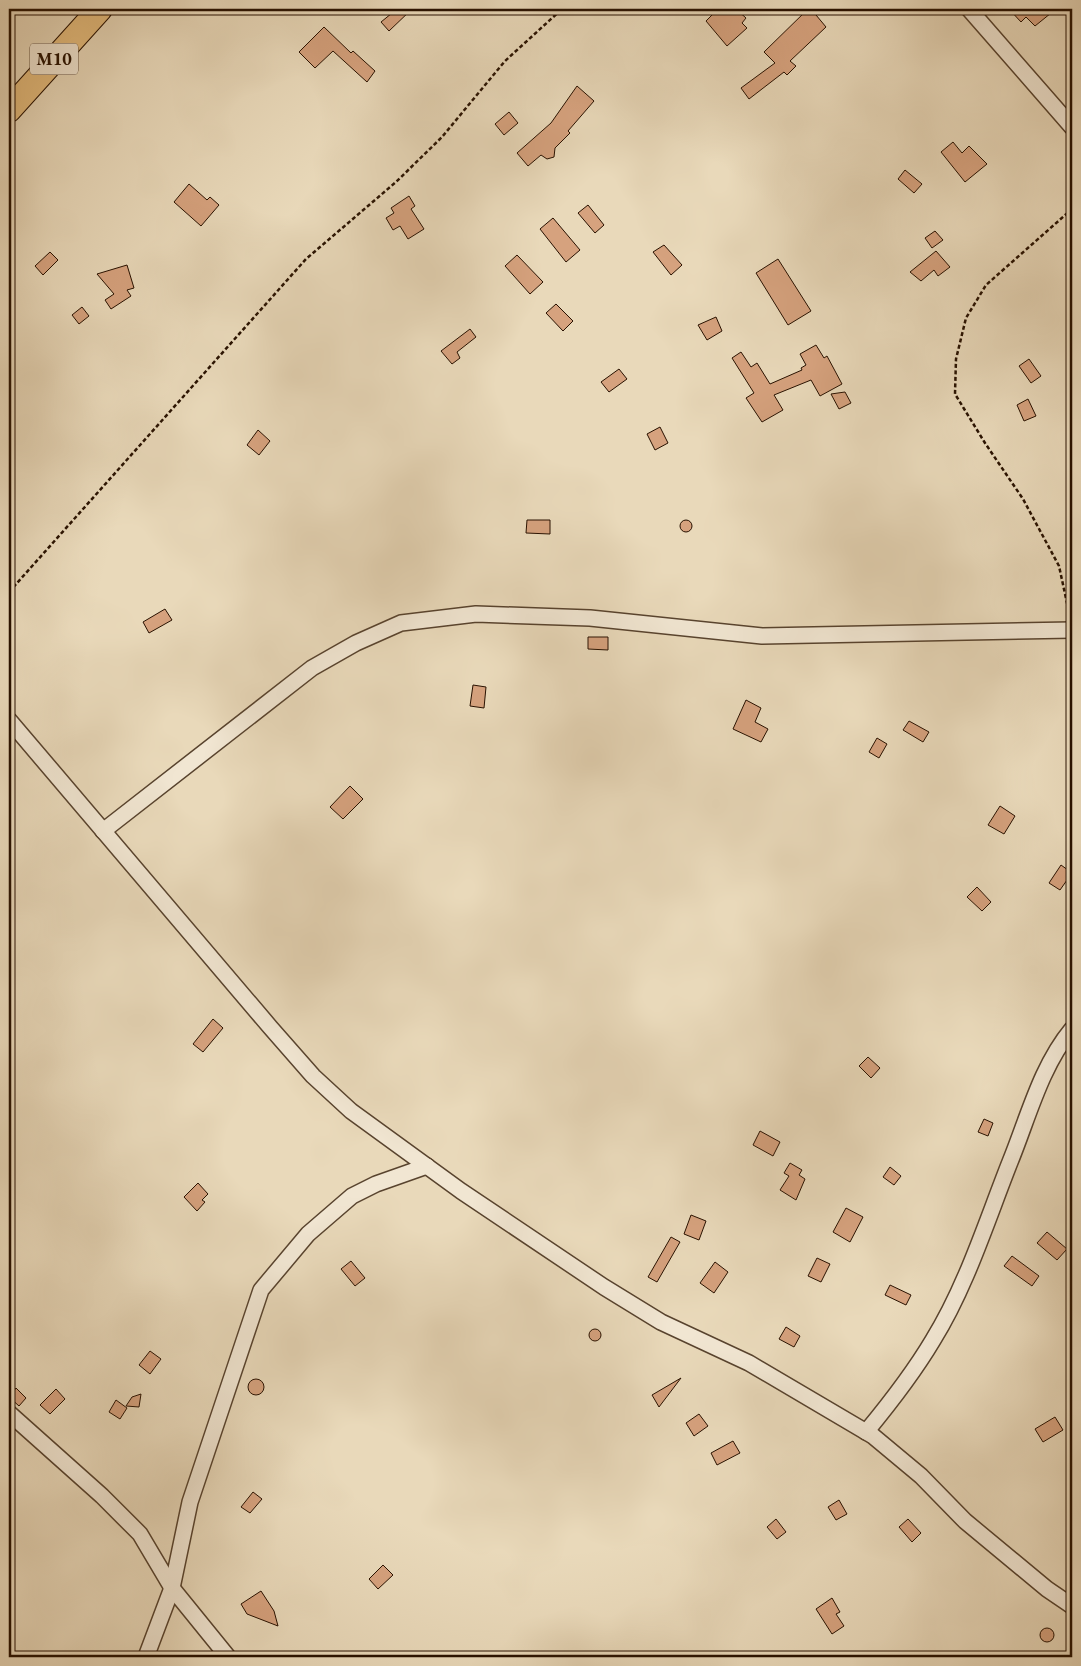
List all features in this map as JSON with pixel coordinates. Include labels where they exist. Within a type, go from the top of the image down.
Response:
[{"type":"main road","name":"M10","points":[[9,110],[100,9]]},
{"type":"street","points":[[970,9],[1072,127]]},
{"type":"street","points":[[103,832],[210,745],[312,668],[356,643],[401,623],[476,614],[590,618],[762,636],[1072,630]]},
{"type":"street","points":[[9,720],[313,1076],[351,1111],[427,1166],[604,1287],[661,1322],[748,1363],[866,1432],[921,1476],[965,1520],[1047,1589],[1072,1606]]},
{"type":"street","points":[[866,1432],[885,1409],[934,1339],[959,1289],[1039,1088],[1064,1039],[1072,1029]]},
{"type":"street","points":[[146,1657],[172,1588],[190,1502],[261,1290],[308,1234],[352,1196],[376,1184],[427,1166]]},
{"type":"street","points":[[9,1413],[102,1496],[140,1534],[172,1588],[228,1657]]},
{"type":"path","points":[[9,592],[306,259],[396,182],[442,137],[505,60],[562,9]]},
{"type":"path","points":[[1072,210],[986,286],[966,318],[956,359],[955,394],[984,443],[1023,499],[1059,566],[1072,626]]},
{"type":"building","points":[[397,9],[412,9],[389,31],[381,22]]},
{"type":"building","points":[[718,9],[736,9],[746,18],[742,23],[747,28],[727,46],[706,21]]},
{"type":"building","points":[[808,9],[811,9],[826,27],[790,61],[796,66],[787,75],[784,72],[749,99],[741,88],[775,63],[764,52]]},
{"type":"building","points":[[1009,9],[1056,9],[1035,26],[1026,17],[1021,22]]},
{"type":"building","points":[[324,27],[351,53],[353,51],[375,71],[367,82],[333,51],[315,68],[299,52]]},
{"type":"building","points":[[577,86],[594,101],[568,131],[570,133],[555,148],[554,157],[547,159],[541,155],[528,166],[517,153],[551,123]]},
{"type":"building","points":[[509,112],[518,123],[504,135],[495,124]]},
{"type":"building","points":[[953,142],[962,153],[969,146],[987,164],[965,182],[941,152]]},
{"type":"building","points":[[905,170],[922,184],[914,193],[898,179]]},
{"type":"building","points":[[189,184],[207,200],[210,197],[219,205],[201,226],[174,202]]},
{"type":"building","points":[[409,196],[415,206],[411,209],[424,229],[408,239],[400,226],[393,230],[386,218],[394,213],[391,208]]},
{"type":"building","points":[[588,205],[604,225],[595,233],[578,213]]},
{"type":"building","points":[[553,218],[580,250],[566,262],[540,229]]},
{"type":"building","points":[[935,231],[943,240],[932,248],[925,238]]},
{"type":"building","points":[[664,245],[682,265],[671,275],[653,252]]},
{"type":"building","points":[[936,251],[950,267],[938,276],[934,270],[921,281],[910,272]]},
{"type":"building","points":[[50,252],[58,260],[43,275],[35,266]]},
{"type":"building","points":[[517,255],[543,282],[530,294],[505,266]]},
{"type":"building","points":[[778,259],[811,311],[788,325],[756,273]]},
{"type":"building","points":[[127,265],[134,288],[127,290],[131,296],[111,309],[105,300],[114,294],[97,274]]},
{"type":"building","points":[[556,304],[573,321],[563,331],[546,313]]},
{"type":"building","points":[[82,307],[89,316],[79,324],[72,315]]},
{"type":"building","points":[[716,317],[722,331],[707,340],[698,325]]},
{"type":"building","points":[[470,329],[476,337],[457,352],[460,358],[452,364],[441,351]]},
{"type":"building","points":[[816,345],[824,358],[827,356],[842,384],[820,396],[811,380],[774,395],[783,410],[762,422],[746,398],[754,393],[732,358],[741,352],[751,367],[757,363],[770,384],[802,370],[801,368],[806,365],[800,354]]},
{"type":"building","points":[[1029,359],[1041,376],[1031,383],[1019,366]]},
{"type":"building","points":[[619,369],[627,379],[609,392],[601,382]]},
{"type":"building","points":[[845,392],[851,403],[839,409],[831,394]]},
{"type":"building","points":[[1028,399],[1036,416],[1024,421],[1017,405]]},
{"type":"building","points":[[660,427],[668,443],[655,450],[647,434]]},
{"type":"building","points":[[258,430],[270,441],[259,455],[247,445]]},
{"type":"building","points":[[527,520],[550,520],[550,534],[526,533]]},
{"type":"building","points":[[688,520],[691,521],[691,531],[684,532],[681,531],[680,524],[681,521]]},
{"type":"building","points":[[165,609],[172,620],[149,633],[143,622]]},
{"type":"building","points":[[588,637],[608,637],[608,650],[588,649]]},
{"type":"building","points":[[473,685],[486,687],[484,708],[470,706]]},
{"type":"building","points":[[746,700],[761,708],[755,722],[768,729],[761,742],[733,729]]},
{"type":"building","points":[[909,721],[929,732],[923,742],[903,730]]},
{"type":"building","points":[[877,738],[887,744],[879,758],[869,752]]},
{"type":"building","points":[[350,786],[363,799],[343,819],[330,807]]},
{"type":"building","points":[[1000,806],[1015,816],[1004,834],[988,825]]},
{"type":"building","points":[[1061,865],[1072,873],[1060,890],[1049,883]]},
{"type":"building","points":[[977,887],[991,902],[982,911],[967,897]]},
{"type":"building","points":[[213,1019],[223,1028],[203,1052],[193,1044]]},
{"type":"building","points":[[868,1057],[880,1068],[871,1078],[859,1066]]},
{"type":"building","points":[[984,1119],[993,1123],[988,1136],[978,1132]]},
{"type":"building","points":[[760,1131],[780,1142],[773,1156],[753,1145]]},
{"type":"building","points":[[790,1163],[802,1170],[799,1175],[805,1179],[796,1200],[780,1190],[789,1176],[784,1173]]},
{"type":"building","points":[[890,1167],[901,1176],[894,1185],[883,1177]]},
{"type":"building","points":[[198,1183],[208,1194],[202,1200],[205,1202],[197,1211],[184,1197]]},
{"type":"building","points":[[846,1208],[863,1217],[850,1242],[833,1232]]},
{"type":"building","points":[[691,1215],[706,1221],[699,1240],[684,1234]]},
{"type":"building","points":[[1047,1232],[1067,1249],[1057,1260],[1037,1243]]},
{"type":"building","points":[[671,1237],[680,1242],[657,1282],[648,1277]]},
{"type":"building","points":[[1012,1256],[1039,1276],[1032,1286],[1004,1266]]},
{"type":"building","points":[[817,1258],[830,1264],[821,1282],[808,1276]]},
{"type":"building","points":[[351,1261],[365,1278],[355,1286],[341,1269]]},
{"type":"building","points":[[715,1262],[728,1272],[714,1293],[700,1283]]},
{"type":"building","points":[[890,1285],[911,1295],[906,1305],[885,1295]]},
{"type":"building","points":[[786,1327],[800,1336],[794,1347],[779,1339]]},
{"type":"building","points":[[593,1329],[597,1329],[601,1335],[597,1341],[593,1341],[589,1337],[589,1333]]},
{"type":"building","points":[[150,1351],[161,1359],[150,1374],[139,1365]]},
{"type":"building","points":[[681,1378],[659,1407],[652,1395]]},
{"type":"building","points":[[256,1379],[264,1387],[256,1395],[248,1387]]},
{"type":"building","points":[[16,1388],[26,1398],[19,1406],[9,1397]]},
{"type":"building","points":[[56,1389],[65,1399],[50,1414],[40,1405]]},
{"type":"building","points":[[141,1394],[139,1407],[126,1406],[132,1397]]},
{"type":"building","points":[[116,1400],[127,1408],[120,1419],[109,1412]]},
{"type":"building","points":[[699,1414],[708,1426],[694,1436],[686,1423]]},
{"type":"building","points":[[1055,1417],[1063,1430],[1043,1442],[1035,1429]]},
{"type":"building","points":[[733,1441],[740,1453],[717,1465],[711,1453]]},
{"type":"building","points":[[253,1492],[262,1499],[250,1513],[241,1507]]},
{"type":"building","points":[[839,1500],[847,1514],[836,1520],[828,1507]]},
{"type":"building","points":[[776,1519],[786,1532],[777,1539],[767,1527]]},
{"type":"building","points":[[908,1519],[921,1533],[912,1542],[899,1527]]},
{"type":"building","points":[[383,1565],[393,1575],[378,1589],[369,1579]]},
{"type":"building","points":[[261,1591],[274,1611],[278,1626],[247,1614],[241,1604]]},
{"type":"building","points":[[832,1598],[840,1612],[836,1614],[844,1626],[832,1634],[816,1609]]},
{"type":"building","points":[[1044,1628],[1050,1628],[1054,1635],[1050,1642],[1044,1642],[1040,1638],[1040,1632]]}]
